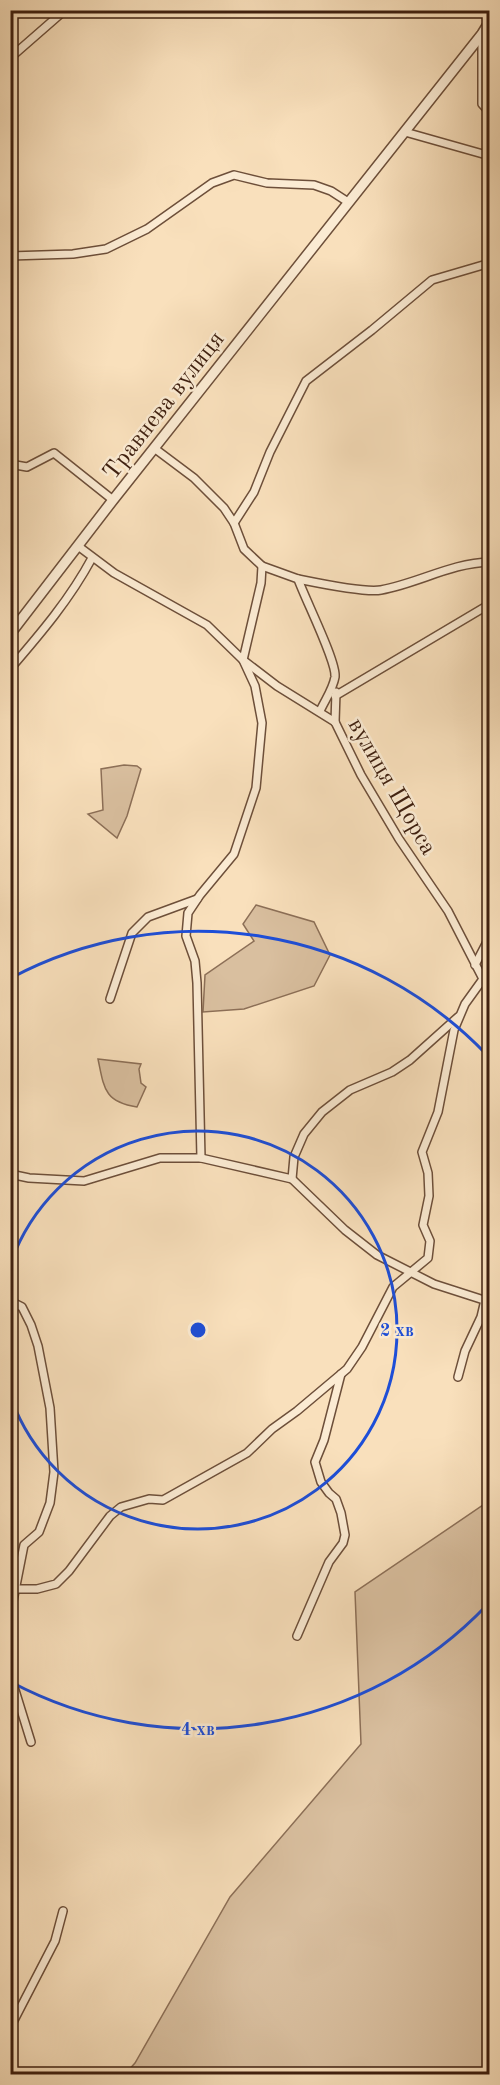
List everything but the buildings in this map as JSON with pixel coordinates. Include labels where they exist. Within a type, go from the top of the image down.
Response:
[{"type":"street","points":[[10,58],[65,10]]},
{"type":"street","name":"Травнева вулиця","points":[[10,634],[113,500],[482,34],[489,21]]},
{"type":"street","points":[[482,34],[482,104],[489,113]]},
{"type":"street","points":[[405,132],[489,156]]},
{"type":"street","points":[[10,256],[73,254],[106,249],[147,229],[212,183],[234,175],[267,183],[314,185],[331,191],[348,202]]},
{"type":"street","points":[[234,523],[254,492],[270,452],[306,381],[354,345],[432,280],[489,263]]},
{"type":"street","points":[[154,448],[194,478],[224,508],[234,523],[244,549],[261,566],[298,579],[379,590],[420,580],[450,568],[489,562]]},
{"type":"street","points":[[10,464],[27,468],[54,453],[113,500]]},
{"type":"street","name":"вулиця Щорса","points":[[78,546],[114,573],[207,625],[243,660],[277,686],[335,722],[361,775],[411,857],[448,911],[483,979],[461,1014],[454,1030],[438,1112],[422,1152],[428,1173],[429,1196],[423,1225],[430,1240],[428,1258],[393,1287],[362,1347],[342,1374]]},
{"type":"street","points":[[10,669],[60,610],[92,558]]},
{"type":"street","points":[[201,1158],[197,983],[195,962],[186,936],[188,914],[197,899],[234,854],[255,788],[262,723],[255,686],[243,660],[261,583],[261,566]]},
{"type":"street","points":[[298,579],[336,675],[335,722]]},
{"type":"street","points":[[335,696],[489,604]]},
{"type":"street","points":[[320,711],[330,694],[336,675]]},
{"type":"street","points":[[110,999],[132,933],[148,917],[197,899]]},
{"type":"street","points":[[475,965],[489,936]]},
{"type":"street","name":"вулиця Щорса","points":[[292,1179],[294,1157],[304,1134],[322,1112],[350,1090],[392,1072],[410,1060],[461,1014]]},
{"type":"street","points":[[10,1174],[29,1178],[84,1181],[160,1158],[201,1158],[292,1179],[345,1230],[377,1255],[434,1284],[487,1301],[465,1351],[458,1377]]},
{"type":"street","points":[[10,1301],[22,1307],[38,1346],[50,1408],[54,1472],[50,1503],[39,1532],[24,1545],[10,1616]]},
{"type":"street","points":[[297,1636],[329,1562],[343,1543],[344,1524],[336,1499],[321,1482],[315,1462],[324,1440],[342,1374]]},
{"type":"street","points":[[15,1589],[37,1589],[56,1584],[69,1571],[110,1516],[121,1507],[149,1499],[164,1500],[225,1467],[247,1453],[272,1429],[342,1374]]},
{"type":"street","points":[[10,1674],[18,1693],[31,1742]]},
{"type":"street","points":[[10,2028],[55,1941],[63,1911]]},
{"type":"shaded area","points":[[124,765],[137,766],[141,769],[127,816],[117,838],[88,814],[103,810],[101,769]]},
{"type":"shaded area","points":[[256,905],[314,922],[330,955],[314,986],[244,1009],[203,1012],[205,975],[254,941],[243,924]]},
{"type":"shaded area","points":[[98,1059],[141,1064],[139,1069],[141,1083],[146,1087],[137,1107],[118,1101],[107,1092]]},
{"type":"shaded area","points":[[489,1501],[489,2074],[125,2074],[135,2063],[230,1897],[361,1744],[355,1592]]}]
